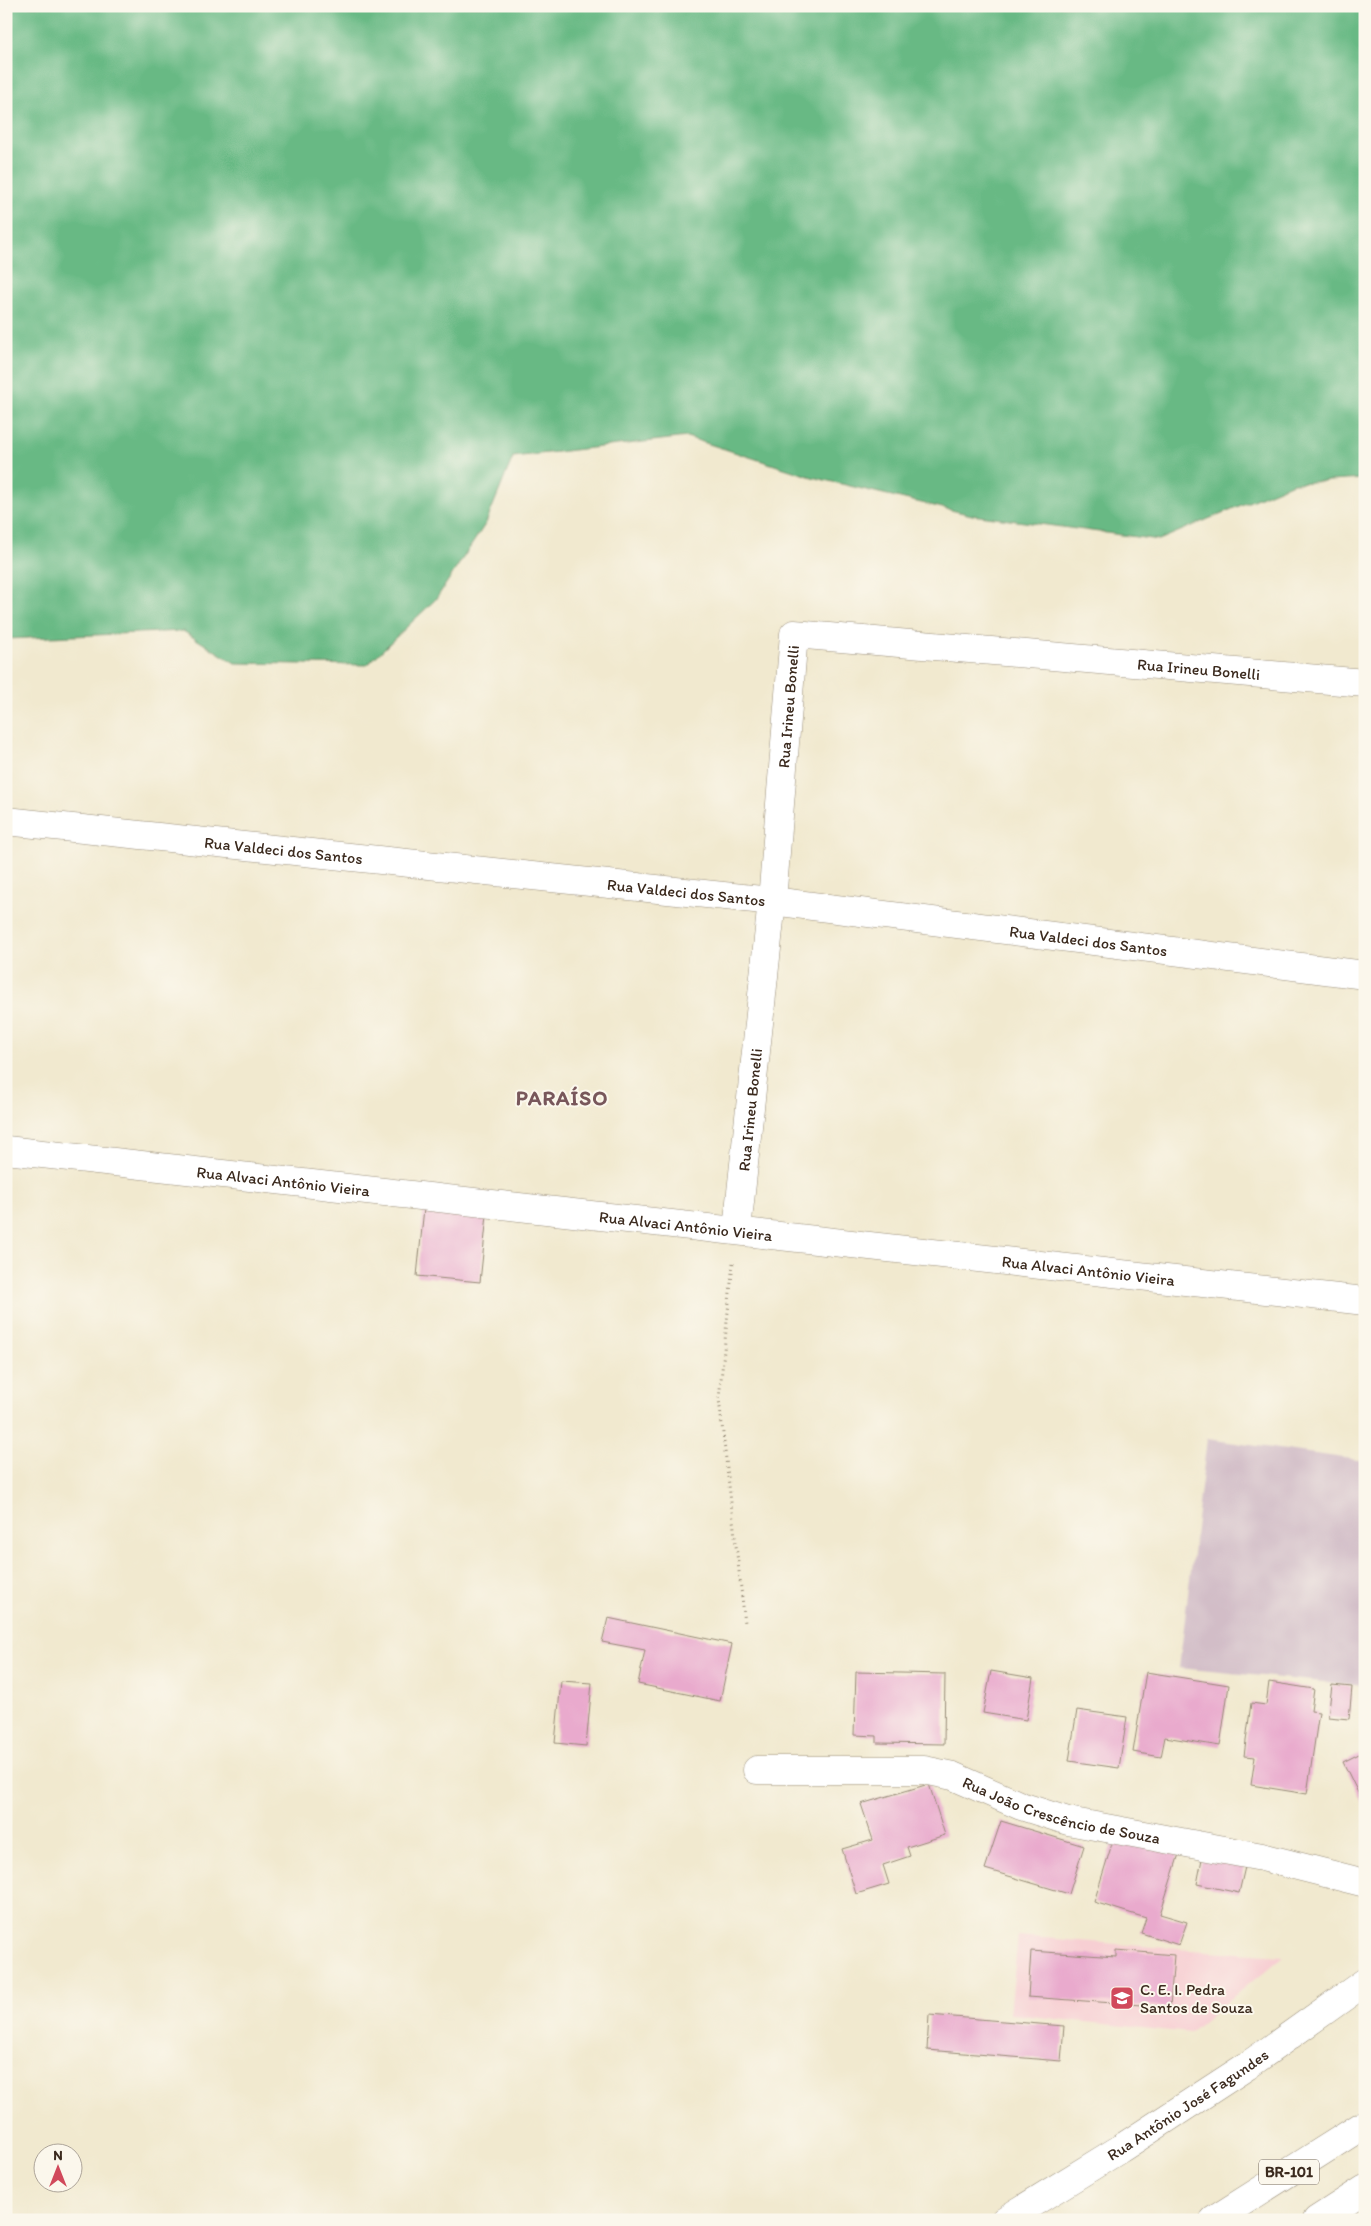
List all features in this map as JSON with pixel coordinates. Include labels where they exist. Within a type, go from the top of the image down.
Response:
[{"type":"main road","name":"Rua Irineu Bonelli","points":[[737,1230],[772,901],[794,634],[1365,683]]},
{"type":"main road","name":"Rua Valdeci dos Santos","points":[[6,821],[772,901],[1365,975]]},
{"type":"main road","name":"Rua Alvaci Antônio Vieira","points":[[6,1150],[1365,1301]]},
{"type":"main road","name":"Rua João Crescêncio de Souza","points":[[757,1770],[924,1770],[953,1776],[1021,1806],[1068,1821],[1262,1858],[1365,1883]]},
{"type":"main road","name":"Rua Antônio José Fagundes","points":[[1005,2220],[1120,2149],[1246,2066],[1365,1982]]},
{"type":"main road","name":"BR-101","points":[[1214,2220],[1365,2124]]},
{"type":"main road","points":[[1317,2220],[1365,2189]]},
{"type":"path","points":[[737,1230],[719,1398],[745,1623]]},
{"type":"shaded area","points":[[1207,1439],[1365,1461],[1365,1686],[1179,1668]]},
{"type":"shaded area","name":"C. E. I. Pedra Santos de Souza","points":[[1018,1936],[1283,1956],[1190,2033],[1010,2014]]},
{"type":"green space","points":[[6,6],[1365,6],[1365,479],[1293,483],[1159,540],[972,515],[812,477],[687,437],[513,457],[486,523],[436,599],[367,665],[235,663],[183,631],[6,639]]},
{"type":"building","points":[[424,1208],[487,1215],[480,1282],[417,1276]]},
{"type":"building","points":[[608,1618],[732,1644],[720,1701],[638,1684],[645,1650],[602,1642]]},
{"type":"building","points":[[991,1671],[1033,1678],[1026,1720],[983,1713]]},
{"type":"building","points":[[856,1672],[945,1674],[944,1744],[877,1743],[877,1736],[854,1735]]},
{"type":"building","points":[[1146,1672],[1229,1685],[1220,1746],[1165,1737],[1161,1757],[1133,1752]]},
{"type":"building","points":[[561,1681],[592,1683],[586,1746],[555,1743]]},
{"type":"building","points":[[1269,1682],[1314,1689],[1311,1711],[1319,1712],[1307,1794],[1251,1785],[1255,1757],[1244,1756],[1251,1703],[1266,1705]]},
{"type":"building","points":[[1332,1685],[1352,1687],[1349,1719],[1328,1717]]},
{"type":"building","points":[[1077,1710],[1127,1717],[1119,1768],[1069,1761]]},
{"type":"building","points":[[1365,1751],[1365,1807],[1343,1762]]},
{"type":"building","points":[[929,1784],[945,1835],[907,1847],[910,1856],[883,1865],[889,1884],[856,1894],[842,1849],[873,1840],[861,1804]]},
{"type":"building","points":[[1001,1821],[1084,1846],[1069,1894],[985,1869]]},
{"type":"building","points":[[1115,1834],[1179,1854],[1160,1914],[1187,1922],[1179,1945],[1141,1933],[1146,1918],[1094,1902]]},
{"type":"building","points":[[1204,1849],[1247,1858],[1239,1893],[1197,1884]]},
{"type":"building","points":[[1116,1950],[1174,1955],[1170,2007],[1028,1997],[1031,1951],[1116,1957]]},
{"type":"building","points":[[929,2015],[1064,2026],[1061,2061],[927,2050]]},
{"type":"place","name":"C. E. I. Pedra Santos de Souza","points":[[1122,1998]]},
{"type":"district","name":"PARAÍSO","points":[[562,1097]]}]
